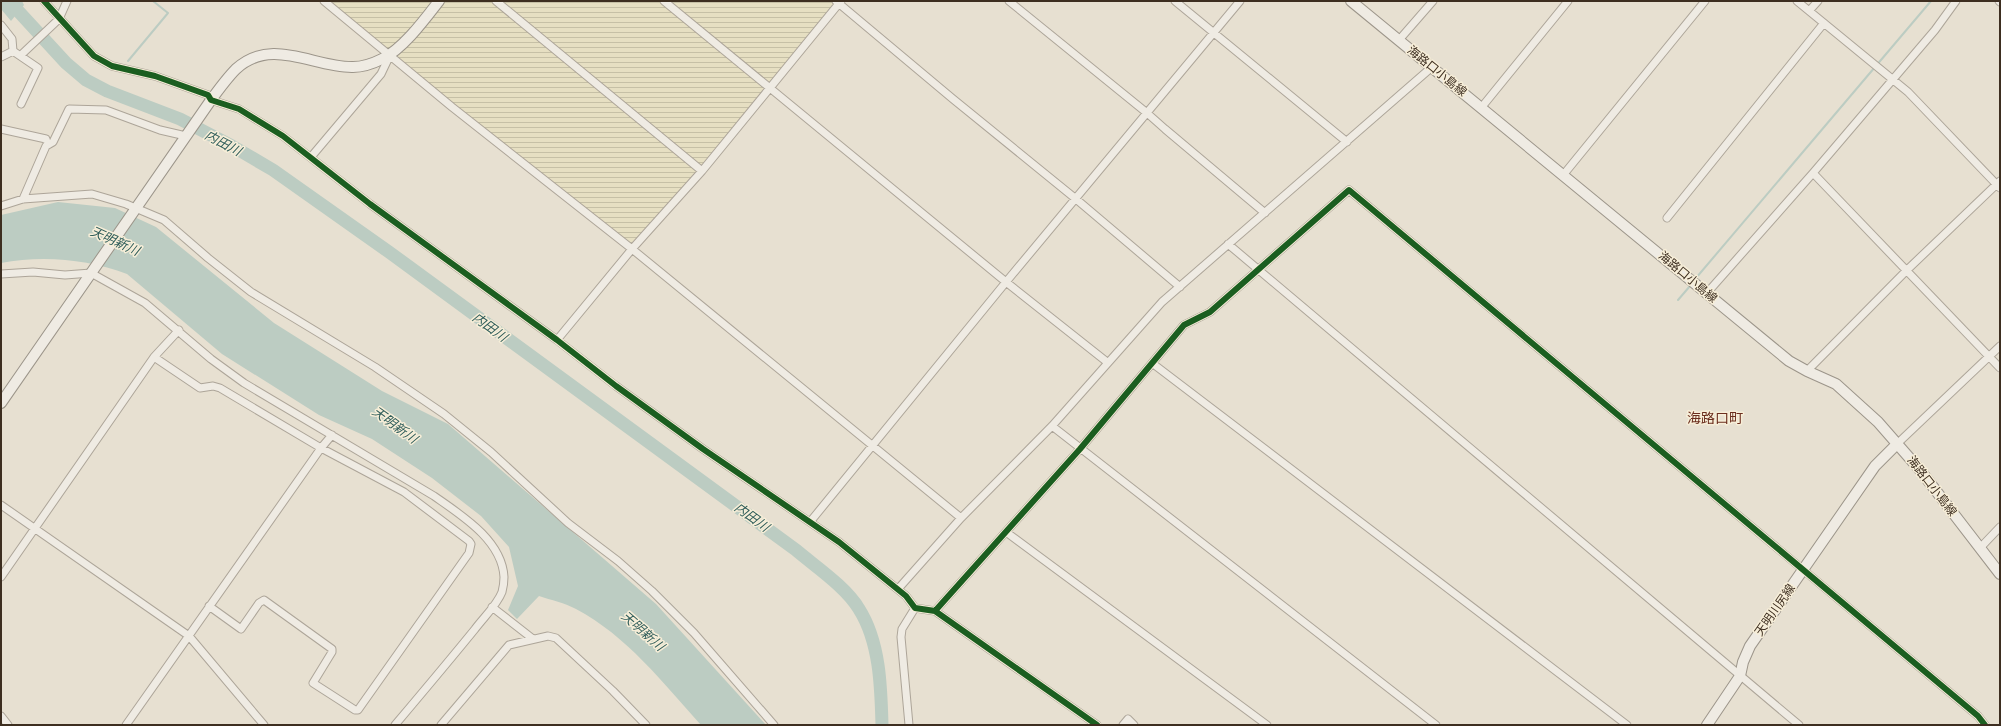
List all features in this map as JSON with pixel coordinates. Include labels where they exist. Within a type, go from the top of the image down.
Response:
[{"type":"main road","points":[[1,403],[211,100],[237,68],[264,55],[287,54],[335,66],[353,67],[375,62],[390,55],[440,1]]},
{"type":"main road","name":"海路口小島線","points":[[1351,1],[1564,174],[1789,361],[1806,371],[1836,384],[1844,390],[1898,443],[2000,574]]},
{"type":"main road","name":"天明川尻線","points":[[1706,725],[1740,676],[1743,662],[1750,646],[1875,466],[1898,443]]},
{"type":"street","points":[[44,1],[94,56],[112,66],[155,76],[208,95],[211,100],[239,109],[283,136],[370,204],[557,340],[616,386],[702,449],[839,542],[898,589],[906,596],[915,608],[935,611],[1097,725]]},
{"type":"street","points":[[21,55],[59,19],[67,1]]},
{"type":"street","points":[[324,1],[632,249],[961,518]]},
{"type":"street","points":[[496,1],[702,171]]},
{"type":"street","points":[[664,1],[1006,282],[1107,362]]},
{"type":"street","points":[[1008,1],[1147,113],[1165,130],[1265,213]]},
{"type":"street","points":[[1175,1],[1347,142]]},
{"type":"street","points":[[810,522],[1006,282],[1240,1]]},
{"type":"street","points":[[1399,40],[1432,1]]},
{"type":"street","points":[[1481,108],[1568,1]]},
{"type":"street","points":[[1564,174],[1705,1]]},
{"type":"street","points":[[1797,1],[1894,79],[1999,185],[1907,270],[1806,371]]},
{"type":"street","points":[[1810,11],[1818,1]]},
{"type":"street","points":[[1707,293],[1814,173],[1935,30],[1956,1]]},
{"type":"street","points":[[557,340],[632,249],[702,171],[839,2],[953,99],[1076,199],[1180,287]]},
{"type":"street","points":[[1667,218],[1824,24]]},
{"type":"street","points":[[1,25],[12,39],[13,51]]},
{"type":"street","points":[[13,51],[38,68],[21,104]]},
{"type":"street","points":[[1,57],[13,51]]},
{"type":"street","points":[[311,157],[381,74],[390,55]]},
{"type":"street","points":[[898,589],[961,518],[1052,426],[1107,362],[1162,302],[1432,67]]},
{"type":"street","points":[[23,200],[46,146],[53,142],[70,109],[106,110],[160,130],[186,136]]},
{"type":"street","points":[[1,129],[46,139],[48,145]]},
{"type":"street","points":[[1814,173],[2000,368]]},
{"type":"street","points":[[935,611],[1080,448],[1184,325],[1210,312],[1349,190],[1972,711],[1985,725]]},
{"type":"street","points":[[1,206],[23,200],[92,194],[136,208],[164,220],[208,258],[251,292],[376,367],[444,414],[485,447],[568,523],[618,561],[652,590],[694,633],[774,725]]},
{"type":"street","points":[[1228,244],[1799,725]]},
{"type":"street","points":[[1,274],[33,272],[65,275],[91,273],[145,303],[179,330],[211,359],[244,384],[434,496],[463,517],[480,532],[492,546],[500,560],[504,577],[502,591],[492,607],[395,725]]},
{"type":"street","points":[[1,577],[154,357],[179,330]]},
{"type":"street","points":[[1898,443],[2000,346]]},
{"type":"street","points":[[154,357],[200,388],[217,387],[321,448],[404,492],[471,544],[469,553],[360,708],[355,710],[313,682],[332,652],[332,649],[264,600],[259,603],[241,629],[209,606]]},
{"type":"street","points":[[1152,363],[1627,725]]},
{"type":"street","points":[[1052,426],[1436,725]]},
{"type":"street","points":[[126,725],[321,448],[332,435]]},
{"type":"street","points":[[1,505],[189,636],[264,725]]},
{"type":"street","points":[[1980,548],[2000,528]]},
{"type":"street","points":[[1006,532],[1266,725]]},
{"type":"street","points":[[492,607],[532,639]]},
{"type":"street","points":[[909,725],[902,629],[915,608]]},
{"type":"street","points":[[442,725],[509,645],[548,636],[556,638],[613,691],[646,725]]},
{"type":"street","points":[[1,716],[8,725]]},
{"type":"street","points":[[1123,725],[1128,719],[1134,725]]},
{"type":"shaded area","points":[[324,1],[842,1],[632,249]]},
{"type":"water","points":[[1,1],[22,1],[24,5],[11,21],[1,9]]},
{"type":"water","name":"天明新川","points":[[58,202],[115,208],[156,227],[274,323],[382,391],[448,424],[656,604],[766,725],[701,725],[628,646],[594,620],[563,603],[539,596],[517,619],[508,610],[518,586],[509,547],[481,516],[432,478],[372,439],[319,415],[222,354],[127,274],[97,265],[65,260],[32,259],[1,263],[1,215]]},
{"type":"waterway","name":"内田川","points":[[9,1],[66,63],[86,80],[107,91],[180,119],[232,146],[273,170],[389,252],[796,550],[839,585],[859,609],[871,636],[880,680],[882,725]]},
{"type":"waterway","points":[[128,61],[168,13],[153,1]]},
{"type":"waterway","points":[[1696,278],[1931,1]]},
{"type":"waterway","points":[[1678,300],[1690,286]]},
{"type":"cycle path","points":[[44,1],[94,56],[112,66],[155,76],[208,95],[211,100],[239,109],[283,136],[370,204],[557,340],[616,386],[703,449],[839,542],[906,596],[915,608],[935,611],[1097,725]]},
{"type":"cycle path","points":[[935,611],[1080,449],[1184,325],[1210,312],[1349,190],[1978,716],[1985,725]]},
{"type":"district","name":"海路口町","points":[[1715,418]]}]
